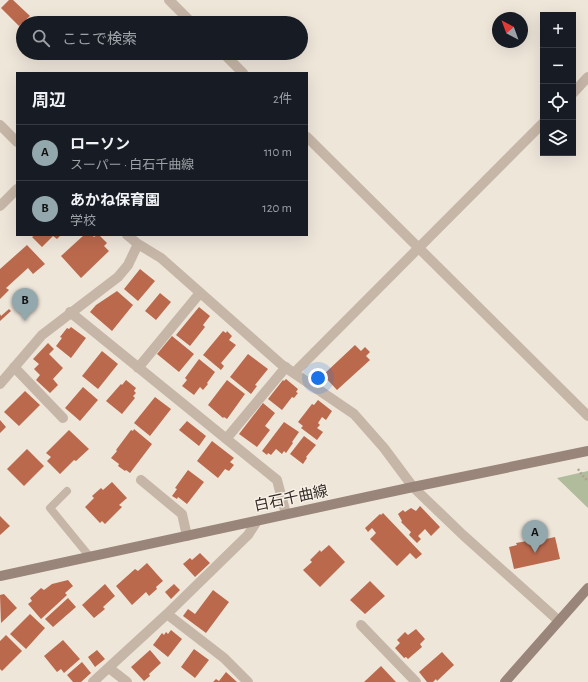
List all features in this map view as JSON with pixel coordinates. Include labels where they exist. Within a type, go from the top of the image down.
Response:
[{"type":"main road","name":"白石千曲線","points":[[0,576],[588,451]]},
{"type":"main road","points":[[506,682],[588,588]]},
{"type":"street","points":[[169,0],[185,16]]},
{"type":"street","points":[[229,60],[242,72]]},
{"type":"street","points":[[576,89],[588,78]]},
{"type":"street","points":[[0,125],[16,141]]},
{"type":"street","points":[[226,439],[290,370],[419,247],[540,126]]},
{"type":"street","points":[[308,138],[588,416]]},
{"type":"street","points":[[0,206],[16,190]]},
{"type":"street","points":[[128,236],[161,258],[290,370],[354,414],[384,448],[413,487],[559,622]]},
{"type":"street","points":[[0,384],[42,335],[70,312],[118,277],[128,266],[138,244]]},
{"type":"street","points":[[138,368],[200,293]]},
{"type":"street","points":[[70,312],[277,480],[286,514]]},
{"type":"street","points":[[14,367],[63,418]]},
{"type":"street","points":[[141,480],[182,514],[187,536]]},
{"type":"street","points":[[93,682],[167,614],[248,535],[257,521]]},
{"type":"street","points":[[167,614],[224,658],[248,682]]},
{"type":"street","points":[[361,625],[416,682]]},
{"type":"street","points":[[109,668],[127,682]]},
{"type":"lane","points":[[67,491],[50,508],[90,557]]},
{"type":"path","points":[[578,469],[588,481]]},
{"type":"green space","points":[[588,471],[588,508],[557,478]]},
{"type":"building","points":[[9,0],[13,0],[30,16],[16,16],[16,23],[1,8]]},
{"type":"building","points":[[34,236],[53,236],[42,247],[32,237]]},
{"type":"building","points":[[53,236],[60,236],[57,239]]},
{"type":"building","points":[[83,236],[100,236],[107,243],[104,246],[109,251],[81,278],[61,256]]},
{"type":"building","points":[[27,245],[45,264],[33,274],[28,268],[6,288],[9,290],[0,299],[0,269]]},
{"type":"building","points":[[140,269],[155,281],[138,301],[124,289]]},
{"type":"building","points":[[117,291],[133,305],[112,331],[90,312],[96,305]]},
{"type":"building","points":[[160,293],[171,302],[156,320],[145,311]]},
{"type":"building","points":[[199,307],[210,316],[203,325],[205,327],[190,346],[176,335]]},
{"type":"building","points":[[9,309],[11,311],[0,321],[0,314],[1,316]]},
{"type":"building","points":[[71,327],[86,338],[71,358],[56,346],[62,338],[60,337],[67,328],[69,329]]},
{"type":"building","points":[[223,331],[226,333],[227,331],[232,336],[229,340],[236,345],[221,363],[224,366],[221,370],[203,355]]},
{"type":"building","points":[[172,336],[194,354],[179,372],[157,354]]},
{"type":"building","points":[[48,343],[54,349],[49,354],[63,368],[53,379],[58,385],[50,393],[36,380],[40,375],[34,369],[39,364],[33,359]]},
{"type":"building","points":[[355,345],[361,351],[365,347],[370,352],[366,356],[370,360],[337,390],[323,375]]},
{"type":"building","points":[[102,351],[118,364],[98,389],[82,376]]},
{"type":"building","points":[[248,354],[268,369],[255,385],[257,386],[251,394],[230,377]]},
{"type":"building","points":[[199,359],[215,372],[203,390],[200,387],[194,395],[182,386],[187,380],[185,378]]},
{"type":"building","points":[[286,379],[298,389],[296,392],[298,393],[294,398],[292,397],[282,410],[268,399],[283,380],[284,381]]},
{"type":"building","points":[[126,380],[136,388],[134,391],[136,393],[133,396],[135,398],[122,414],[106,401]]},
{"type":"building","points":[[227,380],[245,394],[227,419],[224,417],[223,418],[208,405]]},
{"type":"building","points":[[83,387],[98,400],[80,421],[65,408]]},
{"type":"building","points":[[25,391],[40,405],[19,426],[4,412]]},
{"type":"building","points":[[155,397],[171,409],[150,436],[134,423]]},
{"type":"building","points":[[318,400],[332,411],[326,420],[322,417],[318,423],[320,425],[317,428],[323,432],[317,440],[301,428],[303,426],[298,422],[312,404],[314,405]]},
{"type":"building","points":[[263,403],[275,413],[265,426],[270,430],[257,447],[239,434]]},
{"type":"building","points":[[0,420],[6,427],[0,433]]},
{"type":"building","points":[[187,421],[206,436],[199,446],[179,430]]},
{"type":"building","points":[[284,422],[299,432],[286,453],[284,451],[282,454],[276,449],[271,455],[268,453],[267,455],[262,451]]},
{"type":"building","points":[[134,429],[152,444],[130,473],[118,466],[119,464],[111,458],[131,430],[133,431]]},
{"type":"building","points":[[69,430],[89,449],[76,461],[74,460],[60,474],[47,461],[51,457],[46,453]]},
{"type":"building","points":[[304,436],[316,445],[306,457],[307,458],[303,464],[290,454]]},
{"type":"building","points":[[212,441],[234,458],[230,462],[234,465],[229,471],[225,469],[218,478],[197,461]]},
{"type":"building","points":[[27,449],[44,466],[24,486],[7,469]]},
{"type":"building","points":[[188,470],[204,482],[187,504],[178,497],[177,499],[172,496],[177,489],[175,488]]},
{"type":"building","points":[[112,482],[127,498],[119,505],[122,507],[105,524],[102,521],[100,523],[85,507],[94,498],[92,496],[101,488],[103,490]]},
{"type":"building","points":[[420,506],[440,527],[431,536],[425,529],[418,536],[421,539],[417,543],[409,535],[411,532],[401,522],[402,521],[398,514],[403,510],[405,512],[411,508],[416,511]]},
{"type":"building","points":[[383,513],[422,554],[416,559],[410,553],[397,566],[370,539],[376,533],[372,528],[368,532],[365,528]]},
{"type":"building","points":[[0,516],[10,526],[0,535]]},
{"type":"building","points":[[555,537],[560,559],[514,569],[509,547],[517,545],[516,543],[527,541],[528,543]]},
{"type":"building","points":[[329,545],[345,562],[320,587],[303,570],[312,562],[310,560],[320,550],[321,552]]},
{"type":"building","points":[[200,553],[210,563],[195,577],[183,564],[190,558],[192,560]]},
{"type":"building","points":[[147,563],[163,581],[149,596],[146,592],[132,605],[116,586],[135,569],[138,571]]},
{"type":"building","points":[[68,580],[73,586],[65,593],[67,595],[41,619],[28,604],[32,601],[30,598],[41,588],[44,590],[52,584]]},
{"type":"building","points":[[370,581],[385,596],[365,614],[350,600]]},
{"type":"building","points":[[105,584],[115,596],[103,607],[105,609],[94,618],[82,605]]},
{"type":"building","points":[[174,584],[180,590],[171,599],[165,592]]},
{"type":"building","points":[[213,590],[229,602],[206,633],[183,616],[188,609],[195,614]]},
{"type":"building","points":[[4,594],[17,608],[1,623],[0,595]]},
{"type":"building","points":[[68,598],[76,607],[53,627],[45,619]]},
{"type":"building","points":[[30,614],[45,628],[26,649],[10,634]]},
{"type":"building","points":[[416,629],[425,639],[420,644],[422,647],[408,659],[406,657],[404,658],[395,648],[400,643],[397,640],[405,632],[408,635]]},
{"type":"building","points":[[171,630],[182,639],[168,657],[153,645],[162,633],[164,635],[166,632],[168,634]]},
{"type":"building","points":[[6,635],[22,651],[2,671],[0,669],[0,641]]},
{"type":"building","points":[[63,640],[80,659],[64,673],[61,669],[57,672],[44,656]]},
{"type":"building","points":[[194,649],[209,660],[195,678],[181,667]]},
{"type":"building","points":[[97,650],[105,659],[95,667],[88,657]]},
{"type":"building","points":[[150,650],[161,663],[144,681],[131,667]]},
{"type":"building","points":[[442,652],[454,665],[437,681],[436,679],[433,682],[427,682],[419,672]]},
{"type":"building","points":[[82,662],[91,673],[81,682],[73,682],[67,675]]},
{"type":"building","points":[[381,666],[396,682],[364,682]]},
{"type":"building","points":[[226,672],[237,682],[213,682],[216,679],[219,681]]},
{"type":"place","name":"あかね保育園","points":[[25,321]]},
{"type":"place","name":"ローソン","points":[[535,553]]}]
